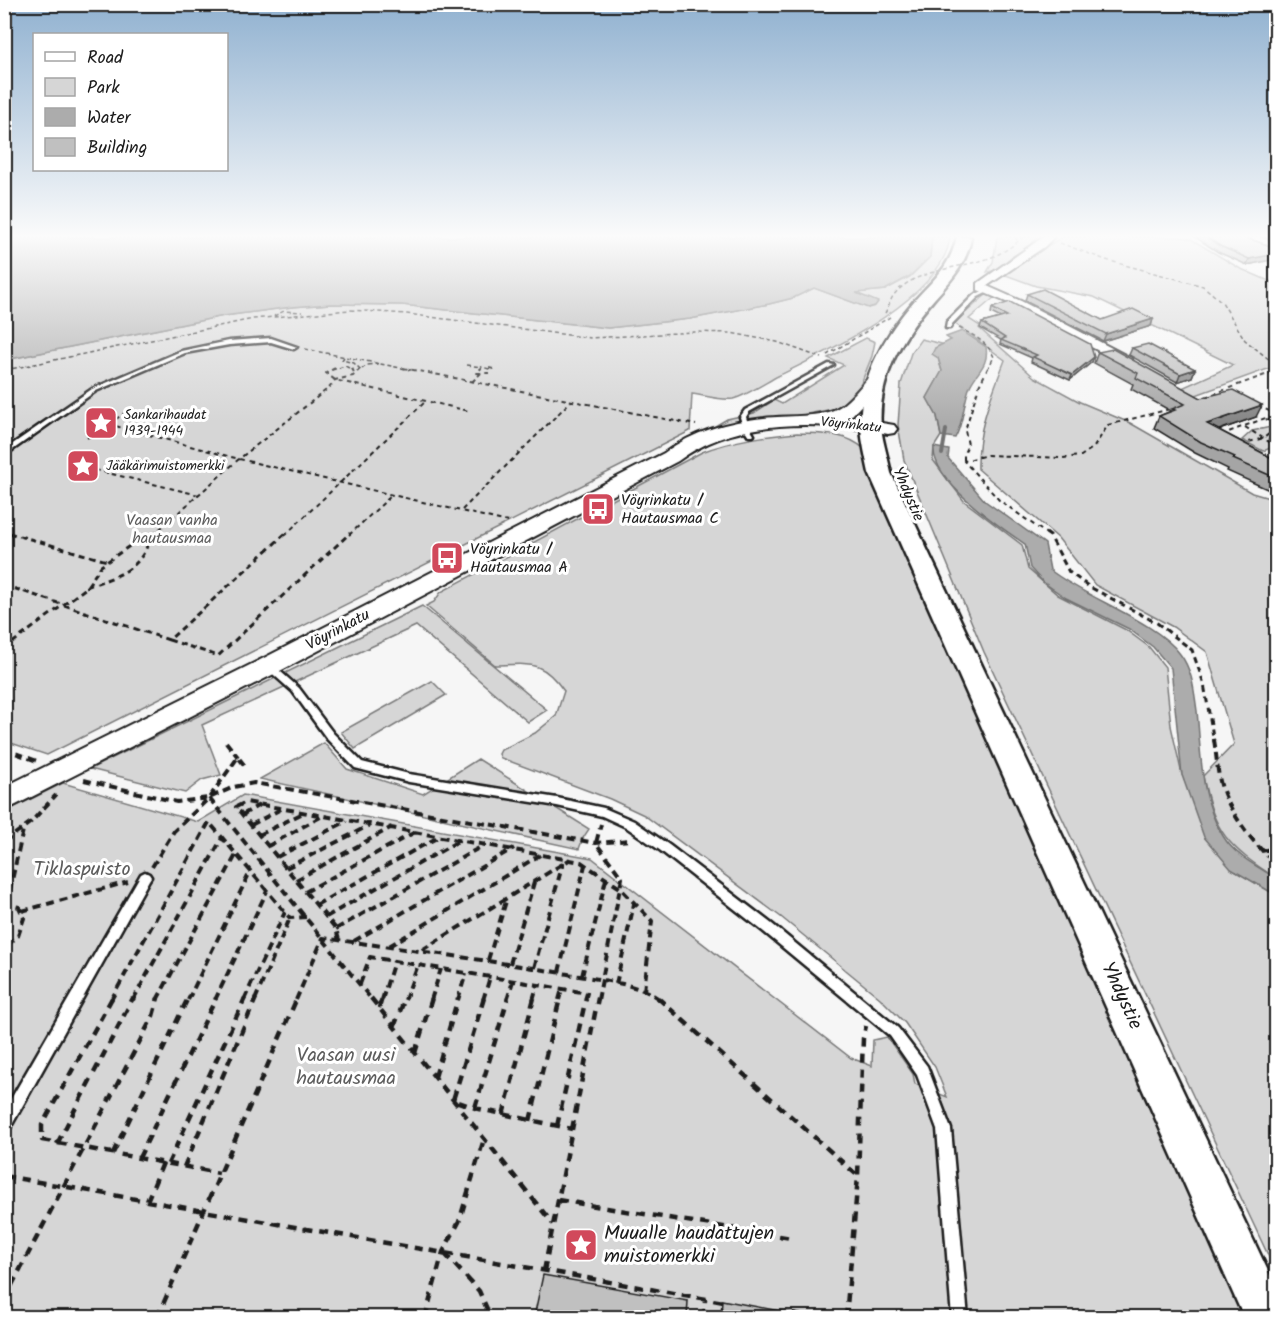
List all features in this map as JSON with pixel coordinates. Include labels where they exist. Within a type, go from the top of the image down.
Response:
[{"type":"main road","name":"Yhdystie","points":[[919,299],[893,320],[889,345],[876,380],[877,430],[895,463],[936,560],[974,674],[1268,1317]]},
{"type":"main road","name":"Yhdystie","points":[[877,430],[902,358],[935,312]]},
{"type":"main road","points":[[800,420],[846,411],[876,380]]},
{"type":"main road","name":"Vöyrinkatu","points":[[4,800],[67,775],[269,666],[671,457],[749,431],[800,420],[877,430]]},
{"type":"main road","name":"Vöyrinkatu","points":[[749,431],[877,430]]},
{"type":"street","points":[[1006,299],[1141,369]]},
{"type":"lane","points":[[949,325],[973,299]]},
{"type":"lane","points":[[4,454],[94,390],[183,352],[229,343],[272,340],[294,347]]},
{"type":"lane","points":[[749,431],[744,417],[747,411],[831,365]]},
{"type":"lane","points":[[269,666],[296,690],[330,735],[359,765],[441,784],[557,802],[604,812],[647,835],[768,928],[894,1032],[922,1071],[944,1129],[960,1317]]},
{"type":"lane","points":[[4,1125],[145,877]]},
{"type":"path","points":[[4,370],[272,316],[355,310],[397,313],[591,338],[694,332],[730,333],[770,340],[822,358],[893,320],[885,313],[892,299]]},
{"type":"path","points":[[1218,299],[1245,340],[1276,365]]},
{"type":"path","points":[[949,325],[979,338],[991,348],[994,357],[979,386],[965,430],[968,445],[964,453],[964,461],[999,500],[1050,536],[1069,572],[1088,586],[1157,623],[1192,650],[1204,684],[1223,792],[1251,839],[1260,851],[1276,863]]},
{"type":"path","points":[[294,347],[698,426]]},
{"type":"path","points":[[344,357],[342,360],[354,363],[362,369]]},
{"type":"path","points":[[86,588],[100,566],[128,547],[150,538],[239,459],[330,387],[335,380],[355,375],[367,365],[379,363]]},
{"type":"path","points":[[468,364],[494,369],[491,372],[477,373],[482,367]]},
{"type":"path","points":[[355,375],[351,367],[338,366],[326,373],[335,380],[469,411]]},
{"type":"path","points":[[1204,397],[1276,371]]},
{"type":"path","points":[[471,382],[481,373]]},
{"type":"path","points":[[169,640],[343,482],[426,401]]},
{"type":"path","points":[[462,510],[571,401]]},
{"type":"path","points":[[1256,405],[1276,414]]},
{"type":"path","points":[[964,461],[987,455],[1062,458],[1081,456],[1094,447],[1108,425],[1176,407]]},
{"type":"path","points":[[87,438],[131,409]]},
{"type":"path","points":[[1216,435],[1226,440],[1226,434],[1276,414]]},
{"type":"path","points":[[1244,450],[1234,445],[1264,438],[1276,426],[1266,419]]},
{"type":"path","points":[[108,424],[239,459],[462,510],[513,524]]},
{"type":"path","points":[[1245,427],[1276,446]]},
{"type":"path","points":[[87,468],[199,495]]},
{"type":"path","points":[[4,585],[218,656],[392,495]]},
{"type":"path","points":[[4,532],[108,561]]},
{"type":"path","points":[[4,649],[86,588],[115,577],[135,565],[144,556],[150,538]]},
{"type":"path","points":[[226,742],[245,766]]},
{"type":"path","points":[[4,749],[67,775],[177,802],[209,798],[238,757]]},
{"type":"path","points":[[4,842],[23,828],[67,775]]},
{"type":"path","points":[[22,911],[145,877],[173,836],[174,831],[194,810],[209,798],[234,787],[255,783],[596,843],[622,842],[647,835]]},
{"type":"path","points":[[209,798],[553,1224]]},
{"type":"path","points":[[339,940],[336,929],[236,807],[246,802],[261,804],[486,843],[585,865],[620,888],[652,921],[644,991]]},
{"type":"path","points":[[242,815],[261,804]]},
{"type":"path","points":[[251,825],[282,808]]},
{"type":"path","points":[[259,835],[305,812]]},
{"type":"path","points":[[596,843],[604,812]]},
{"type":"path","points":[[268,846],[325,815]]},
{"type":"path","points":[[277,857],[349,820]]},
{"type":"path","points":[[219,1173],[42,1140],[42,1125],[208,822],[290,918]]},
{"type":"path","points":[[286,868],[372,824]]},
{"type":"path","points":[[296,880],[392,827]]},
{"type":"path","points":[[4,948],[18,936],[22,927],[22,911],[14,904],[6,903],[23,828]]},
{"type":"path","points":[[306,892],[417,831]]},
{"type":"path","points":[[316,905],[441,836]]},
{"type":"path","points":[[57,1143],[162,944],[222,838]]},
{"type":"path","points":[[326,917],[462,839]]},
{"type":"path","points":[[336,929],[486,843]]},
{"type":"path","points":[[544,1271],[622,878],[596,843]]},
{"type":"path","points":[[1260,851],[1276,848]]},
{"type":"path","points":[[352,942],[514,849]]},
{"type":"path","points":[[387,946],[541,854]]},
{"type":"path","points":[[4,1300],[153,1016],[158,997],[236,855]]},
{"type":"path","points":[[421,951],[569,860]]},
{"type":"path","points":[[534,968],[564,863]]},
{"type":"path","points":[[559,972],[585,865]]},
{"type":"path","points":[[112,1153],[250,872]]},
{"type":"path","points":[[510,964],[535,879]]},
{"type":"path","points":[[582,976],[606,879]]},
{"type":"path","points":[[139,1158],[267,891]]},
{"type":"path","points":[[488,960],[507,898]]},
{"type":"path","points":[[616,984],[634,903]]},
{"type":"path","points":[[147,1201],[285,912]]},
{"type":"path","points":[[290,918],[306,917]]},
{"type":"path","points":[[184,1167],[290,918]]},
{"type":"path","points":[[323,938],[488,960],[582,976],[652,993],[858,1176]]},
{"type":"path","points":[[157,1317],[323,938]]},
{"type":"path","points":[[360,984],[370,957],[587,993],[556,1126]]},
{"type":"path","points":[[379,1008],[394,962]]},
{"type":"path","points":[[394,1027],[417,965]]},
{"type":"path","points":[[415,1053],[441,969]]},
{"type":"path","points":[[435,1077],[466,974]]},
{"type":"path","points":[[453,1100],[490,977]]},
{"type":"path","points":[[475,1108],[513,981]]},
{"type":"path","points":[[503,1115],[538,985]]},
{"type":"path","points":[[530,1120],[562,989]]},
{"type":"path","points":[[846,1317],[858,1176],[863,1038],[870,1012]]},
{"type":"path","points":[[453,1100],[503,1115],[572,1129]]},
{"type":"path","points":[[425,1317],[442,1252],[459,1222],[484,1139]]},
{"type":"path","points":[[4,1176],[727,1302]]},
{"type":"path","points":[[558,1200],[790,1238]]},
{"type":"path","points":[[442,1252],[479,1291],[491,1317]]},
{"type":"path","points":[[704,1317],[705,1299]]},
{"type":"path","points":[[780,1312],[813,1317]]},
{"type":"green space","name":"Vaasan vanha hautausmaa","points":[[790,299],[843,299],[869,308],[860,299],[908,299],[880,320],[825,353],[743,395],[733,399],[718,399],[692,394],[690,431],[47,755],[5,741],[5,360],[224,316],[330,304],[402,305],[608,328],[690,319]]},
{"type":"green space","points":[[982,299],[993,299],[969,319],[980,326],[979,328],[1034,377],[1080,402],[1130,423],[1252,493],[1276,500],[1276,878],[1235,847],[1218,825],[1212,812],[1203,776],[1234,744],[1207,652],[1173,627],[1095,585],[1058,538],[978,469],[982,427],[1005,360],[954,323]]},
{"type":"green space","points":[[1097,299],[1276,299],[1276,366],[1196,395],[1182,388],[1233,365]]},
{"type":"green space","points":[[866,338],[875,342],[872,356],[856,396],[838,408],[700,435],[727,419],[754,413],[774,400],[782,404],[844,365],[828,358]]},
{"type":"green space","points":[[921,339],[942,344],[935,348],[942,371],[927,398],[937,416],[941,436],[934,447],[933,460],[964,501],[1022,545],[1028,569],[1058,595],[1126,630],[1149,647],[1165,667],[1171,726],[1182,775],[1231,869],[1276,895],[1276,1272],[984,652],[904,460],[898,425],[901,384],[911,353]]},
{"type":"green space","points":[[1271,427],[1276,429],[1276,446],[1263,451],[1242,440],[1252,431]]},
{"type":"green space","points":[[797,433],[841,437],[857,443],[864,449],[900,540],[1250,1318],[5,1318],[5,812],[63,783],[198,822],[243,795],[592,858],[851,1058],[872,1066],[873,1040],[887,1037],[913,1074],[915,1084],[947,1097],[935,1067],[905,1023],[880,998],[781,917],[644,815],[610,799],[501,758],[499,754],[501,750],[535,733],[556,716],[564,691],[549,674],[535,666],[495,665],[426,606],[434,602],[441,592],[702,452],[749,439]]},
{"type":"green space","points":[[422,606],[547,710],[528,722],[416,626],[202,725],[221,775],[202,780],[185,793],[90,769]]},
{"type":"green space","points":[[432,681],[446,695],[355,749],[341,732]]},
{"type":"green space","points":[[324,743],[347,769],[423,794],[478,759],[589,829],[579,849],[260,779]]},
{"type":"water","points":[[5,299],[790,299],[690,319],[608,328],[402,305],[330,304],[224,316],[5,360]]},
{"type":"water","points":[[843,299],[870,299],[878,302],[875,306],[868,308]]},
{"type":"water","points":[[962,331],[986,347],[986,359],[970,386],[955,438],[941,436],[937,416],[927,398],[942,371],[938,358],[932,354],[935,348],[951,340],[946,337]]},
{"type":"water","points":[[934,447],[949,450],[948,458],[985,501],[1045,544],[1050,570],[1138,620],[1169,642],[1180,654],[1188,667],[1192,681],[1203,775],[1215,822],[1233,849],[1276,878],[1276,895],[1231,869],[1204,837],[1182,775],[1171,668],[1153,647],[1129,629],[1066,598],[1043,582],[1030,568],[1025,544],[984,515],[943,474],[936,460]]},
{"type":"building","points":[[1036,299],[1061,299],[1102,320],[1133,309],[1153,319],[1106,334]]},
{"type":"building","points":[[1010,302],[1090,344],[1094,357],[1072,375],[1033,357],[1037,355],[1001,340],[1005,338],[982,323],[1007,316],[992,308]]},
{"type":"building","points":[[1148,344],[1195,369],[1180,374],[1132,348]]},
{"type":"building","points":[[1113,349],[1201,398],[1233,390],[1262,405],[1207,424],[1272,458],[1276,455],[1276,478],[1233,459],[1235,457],[1201,442],[1159,416],[1185,404],[1136,378],[1138,373],[1098,352]]},
{"type":"building","points":[[543,1275],[688,1301],[687,1317],[534,1317]]},
{"type":"building","points":[[722,1300],[795,1314],[795,1317],[721,1317]]},
{"type":"waterway","points":[[942,454],[946,430]]},
{"type":"place","name":"Sankarihaudat 1939-1944","points":[[101,423]]},
{"type":"place","name":"Jääkärimuistomerkki","points":[[83,466]]},
{"type":"place","name":"Vöyrinkatu / Hautausmaa C","points":[[598,509]]},
{"type":"place","name":"Vöyrinkatu / Hautausmaa A","points":[[447,558]]},
{"type":"place","name":"Muualle haudattujen muistomerkki","points":[[581,1245]]},
{"type":"park label","name":"Tiklaspuisto","points":[[82,870]]},
{"type":"park label","name":"Vaasan uusi hautausmaa","points":[[346,1068]]}]
